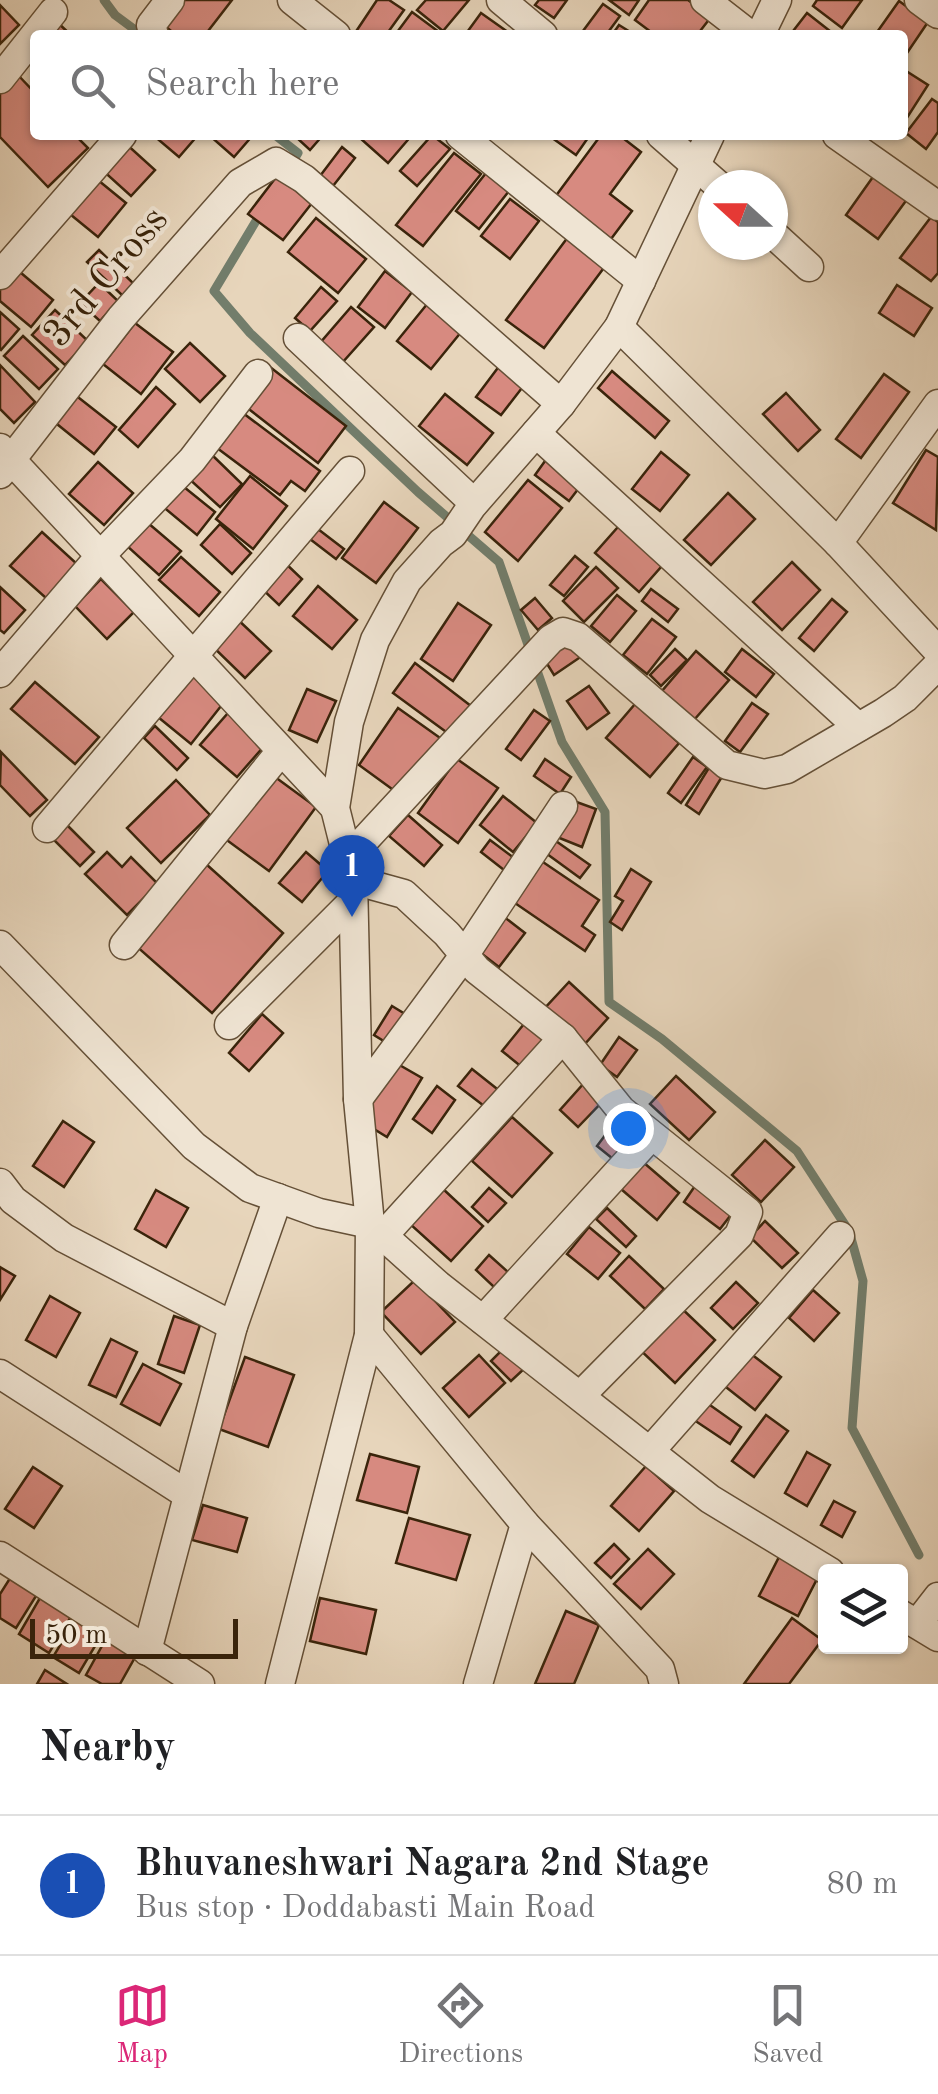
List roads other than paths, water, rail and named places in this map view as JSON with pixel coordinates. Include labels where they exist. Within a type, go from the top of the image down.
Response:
[{"type":"street","points":[[152,30],[151,25],[170,0]]},
{"type":"street","points":[[292,0],[330,30]]},
{"type":"street","points":[[501,0],[536,30]]},
{"type":"street","points":[[706,0],[744,30]]},
{"type":"street","points":[[762,30],[777,0]]},
{"type":"street","points":[[919,0],[938,14]]},
{"type":"street","points":[[39,30],[53,12]]},
{"type":"street","points":[[0,79],[30,41]]},
{"type":"street","points":[[0,275],[118,140]]},
{"type":"street","points":[[466,140],[641,281]]},
{"type":"street","points":[[667,140],[702,170]]},
{"type":"street","points":[[280,1684],[369,1335],[376,1230],[358,1099],[351,880],[335,808],[349,722],[376,640],[407,581],[453,534],[619,327],[708,140]]},
{"type":"street","points":[[844,140],[938,206]]},
{"type":"street","name":"3rd Cross","points":[[4,461],[121,318],[240,183],[276,162],[304,179],[561,404]]},
{"type":"street","points":[[788,248],[809,267]]},
{"type":"street","points":[[619,327],[838,543],[938,651]]},
{"type":"street","points":[[298,338],[473,505]]},
{"type":"street","points":[[0,673],[101,554],[192,460],[258,374]]},
{"type":"street","points":[[838,543],[938,404]]},
{"type":"street","points":[[536,433],[858,727]]},
{"type":"street","points":[[4,461],[101,554],[335,808]]},
{"type":"street","points":[[47,828],[350,471]]},
{"type":"street","points":[[229,1024],[533,658],[563,632],[578,637],[726,765],[764,774],[786,769],[905,698],[938,665]]},
{"type":"street","points":[[124,945],[281,751]]},
{"type":"street","points":[[358,1099],[464,957],[563,806]]},
{"type":"street","points":[[351,880],[404,894],[447,934],[464,957],[562,1038],[621,1110],[748,1212],[739,1235],[580,1396]]},
{"type":"street","points":[[0,945],[194,1146],[250,1188],[376,1230],[710,1499],[818,1565]]},
{"type":"street","points":[[376,1230],[562,1038]]},
{"type":"street","points":[[483,1320],[651,1136]]},
{"type":"street","points":[[0,1183],[22,1208],[64,1238],[233,1326]]},
{"type":"street","points":[[146,1651],[233,1326],[278,1198]]},
{"type":"street","points":[[650,1450],[840,1236]]},
{"type":"street","points":[[369,1335],[525,1524],[660,1669],[664,1684]]},
{"type":"street","points":[[0,1374],[188,1494]]},
{"type":"street","points":[[478,1684],[525,1524]]},
{"type":"street","points":[[0,1556],[200,1684]]},
{"type":"street","points":[[919,1625],[938,1597]]},
{"type":"waterway","points":[[104,0],[115,15],[135,30]]},
{"type":"waterway","points":[[281,140],[298,153],[289,168]]},
{"type":"waterway","points":[[262,211],[214,291],[250,333],[418,492],[499,562],[562,742],[605,812],[609,1002],[662,1039],[797,1151],[849,1231],[863,1281],[852,1428],[919,1555]]},
{"type":"place","name":"Bhuvaneshwari Nagara 2nd Stage","points":[[352,917]]}]
